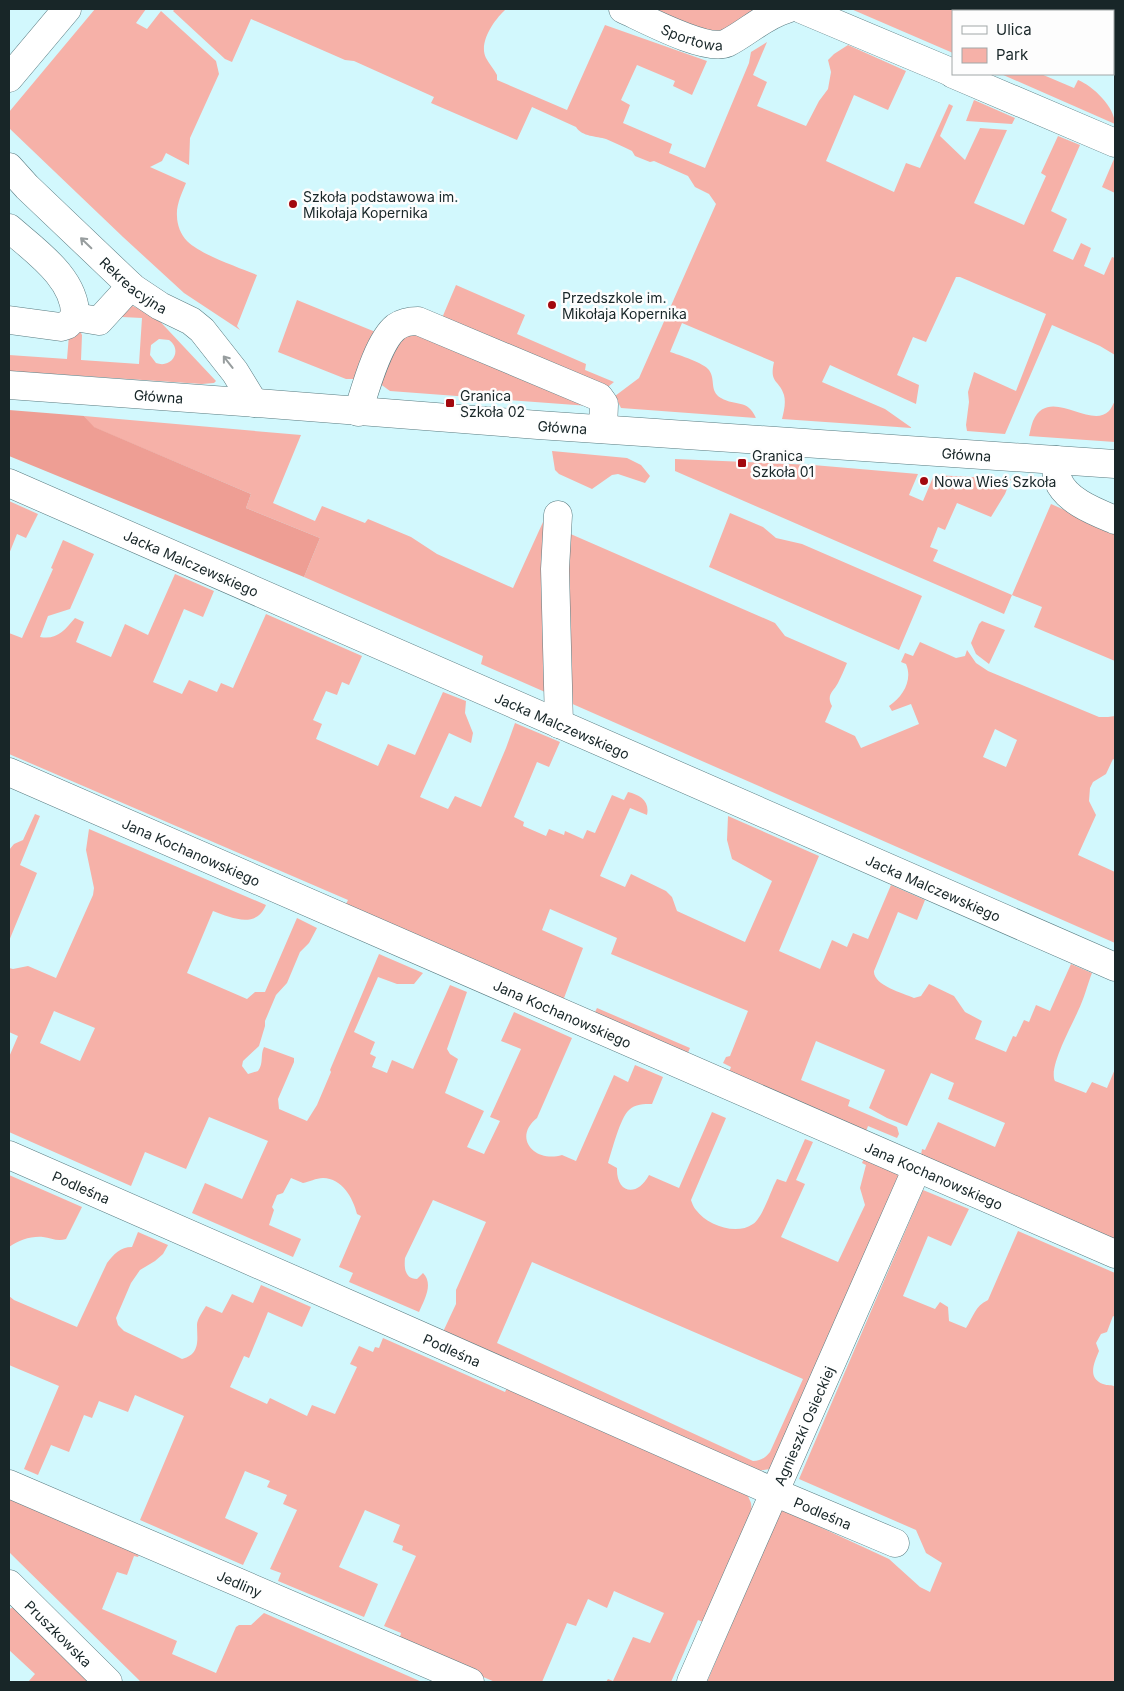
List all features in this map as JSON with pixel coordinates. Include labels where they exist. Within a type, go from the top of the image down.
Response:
[{"type":"street","points":[[9,78],[67,9]]},
{"type":"street","name":"Sportowa","points":[[623,9],[698,42],[718,45],[727,42],[787,9]]},
{"type":"street","points":[[801,9],[952,74]]},
{"type":"street","points":[[955,75],[1115,143]]},
{"type":"street","name":"Rekreacyjna","points":[[9,167],[27,187],[131,286],[160,306],[184,317],[202,330],[235,372],[254,403]]},
{"type":"street","points":[[9,228],[58,272],[74,301],[75,317],[67,325],[61,327],[9,320]]},
{"type":"street","points":[[75,317],[99,320],[131,286]]},
{"type":"street","points":[[358,412],[368,381],[383,345],[391,332],[402,323],[418,320],[599,397],[604,404],[603,430]]},
{"type":"street","name":"Główna","points":[[9,385],[603,430],[1115,464]]},
{"type":"street","points":[[1056,460],[1058,479],[1067,492],[1088,508],[1115,520]]},
{"type":"street","name":"Jacka Malczewskiego","points":[[9,483],[1115,967]]},
{"type":"street","points":[[558,515],[555,569],[559,724]]},
{"type":"street","name":"Jana Kochanowskiego","points":[[9,772],[1115,1254]]},
{"type":"street","name":"Podleśna","points":[[9,1155],[774,1492],[895,1542]]},
{"type":"street","name":"Agnieszki Osieckiej","points":[[691,1682],[917,1168]]},
{"type":"street","name":"Jedliny","points":[[9,1484],[470,1682]]},
{"type":"street","name":"Pruszkowska","points":[[9,1584],[108,1682]]},
{"type":"green space","points":[[95,9],[146,9],[136,23],[147,29],[161,11],[216,61],[219,74],[190,138],[189,165],[166,153],[162,161],[150,167],[186,183],[178,203],[177,216],[180,230],[187,241],[210,256],[257,275],[237,326],[240,330],[184,293],[9,128],[9,112]]},
{"type":"green space","points":[[175,9],[506,9],[489,31],[484,45],[486,58],[497,75],[497,80],[567,110],[605,25],[707,61],[692,95],[673,86],[675,81],[637,65],[621,100],[630,105],[623,123],[672,144],[669,153],[705,168],[749,63],[751,52],[767,42],[753,75],[767,82],[757,106],[806,126],[819,101],[828,89],[831,72],[828,60],[848,45],[906,71],[888,110],[854,95],[826,161],[894,192],[906,163],[920,168],[949,104],[953,106],[940,136],[965,160],[980,128],[1007,130],[974,203],[1024,225],[1046,176],[1041,173],[1058,136],[1080,145],[1051,211],[1067,219],[1053,251],[1073,260],[1081,243],[1091,248],[1084,266],[1104,275],[1112,257],[1115,258],[1115,355],[1100,346],[1052,325],[1005,434],[967,431],[968,392],[974,372],[1016,391],[1046,314],[960,277],[956,277],[926,342],[913,337],[897,375],[919,385],[916,404],[830,365],[822,382],[885,409],[912,428],[782,419],[785,398],[774,378],[774,362],[682,323],[670,352],[691,359],[706,367],[711,374],[717,395],[726,401],[745,405],[753,412],[756,418],[621,408],[615,396],[639,378],[716,204],[709,194],[695,187],[688,176],[654,161],[650,162],[635,156],[632,151],[606,139],[582,133],[576,127],[532,107],[517,140],[431,103],[434,97],[354,61],[345,60],[251,19],[232,62],[225,59],[173,11]]},
{"type":"green space","points":[[653,9],[760,9],[733,26],[721,31],[709,32]]},
{"type":"green space","points":[[851,9],[1094,10],[952,10],[952,53]]},
{"type":"green space","points":[[1003,75],[1043,75],[1074,88],[1078,80],[1090,87],[1102,98],[1114,117],[1115,124]]},
{"type":"green space","points":[[974,100],[1015,118],[1012,124],[966,121]]},
{"type":"green space","points":[[1115,160],[1115,193],[1102,187]]},
{"type":"green space","points":[[456,285],[525,315],[517,334],[586,364],[585,370],[614,382],[604,390],[442,318]]},
{"type":"green space","points":[[297,300],[378,333],[359,379],[346,379],[278,352]]},
{"type":"green space","points":[[130,305],[153,314],[216,381],[214,383],[202,384],[9,371],[9,355],[67,359],[69,335],[80,331],[82,335],[81,360],[139,364],[142,318],[122,317],[119,314]],"holes":[[[159,339],[169,340],[175,349],[174,358],[167,363],[156,363],[150,355],[151,345]]]},
{"type":"green space","points":[[419,331],[589,406],[390,391],[379,383],[400,340]]},
{"type":"green space","points":[[1115,401],[1115,442],[1029,436],[1033,421],[1040,411],[1049,407],[1059,407],[1091,416],[1101,415],[1109,411]]},
{"type":"green space","points":[[84,416],[301,435],[273,503],[315,521],[322,506],[365,523],[368,519],[411,537],[437,554],[513,588],[543,522],[549,524],[545,692],[481,664],[483,656],[304,577],[320,538],[246,508],[251,494],[93,427]]},
{"type":"green space","points":[[552,451],[627,458],[641,465],[650,476],[645,483],[618,474],[612,475],[592,489],[559,474],[555,470]]},
{"type":"green space","points":[[675,459],[813,465],[918,474],[909,495],[923,501],[934,475],[1011,479],[1005,494],[991,517],[957,503],[945,530],[938,527],[930,547],[938,550],[933,561],[1012,595],[1004,614],[675,471]]},
{"type":"green space","points":[[9,501],[38,514],[26,538],[17,534],[9,554]]},
{"type":"green space","points":[[1051,504],[1115,532],[1115,661],[1034,627],[1042,607],[1012,595]]},
{"type":"green space","points":[[730,513],[763,527],[776,538],[802,544],[922,596],[899,650],[709,567]]},
{"type":"green space","points":[[566,532],[775,623],[785,636],[847,663],[831,694],[830,702],[832,706],[825,722],[855,736],[861,748],[919,724],[911,704],[892,711],[889,706],[899,698],[907,682],[908,670],[906,664],[901,662],[905,653],[913,656],[920,642],[956,658],[965,656],[967,650],[976,663],[988,671],[1099,717],[1115,716],[1115,760],[1113,759],[1106,774],[1093,782],[1090,788],[1089,801],[1096,815],[1078,855],[1115,872],[1115,943],[568,702]],"holes":[[[995,729],[1017,740],[1006,767],[983,757]]]},
{"type":"green space","points":[[63,540],[94,554],[70,609],[48,616],[40,637],[46,638],[60,634],[75,618],[84,622],[76,642],[111,657],[125,624],[148,635],[175,574],[214,591],[203,617],[184,609],[153,682],[182,694],[189,680],[217,692],[221,683],[233,688],[266,614],[362,656],[349,685],[342,682],[337,695],[326,691],[313,720],[322,724],[316,739],[378,766],[388,744],[415,755],[443,692],[466,701],[465,713],[473,733],[471,743],[449,733],[420,797],[448,809],[455,796],[481,807],[515,723],[560,742],[549,767],[537,762],[514,817],[524,822],[523,826],[546,836],[549,829],[564,835],[565,831],[583,839],[587,830],[595,833],[612,795],[624,800],[628,792],[636,795],[645,802],[648,810],[647,815],[630,808],[600,876],[625,887],[631,874],[666,891],[672,897],[677,911],[745,942],[772,881],[732,859],[727,840],[728,816],[819,856],[779,951],[820,969],[832,940],[847,947],[853,933],[868,939],[891,885],[925,900],[917,920],[898,912],[874,971],[875,976],[889,988],[914,998],[921,996],[929,984],[954,996],[965,1012],[982,1021],[975,1039],[1006,1052],[1013,1036],[1016,1037],[1024,1020],[1029,1022],[1036,1005],[1050,1011],[1071,964],[1092,973],[1058,1057],[1054,1075],[1055,1081],[1086,1093],[1092,1082],[1107,1088],[1115,1069],[1115,1244],[921,1155],[922,1149],[925,1150],[938,1122],[995,1147],[1005,1123],[948,1099],[954,1083],[931,1073],[907,1126],[869,1108],[885,1070],[816,1041],[801,1080],[850,1100],[848,1106],[897,1127],[899,1134],[897,1138],[868,1126],[865,1134],[728,1075],[731,1067],[723,1063],[726,1057],[730,1056],[748,1011],[611,954],[617,938],[550,909],[542,930],[583,948],[564,998],[558,1001],[344,908],[348,900],[9,754],[9,633],[22,638],[53,569],[51,568]]},
{"type":"green space","points":[[982,621],[1005,630],[989,664],[976,654],[971,643]]},
{"type":"green space","points":[[35,814],[40,816],[20,865],[37,873],[9,941],[9,850],[14,844],[23,840]]},
{"type":"green space","points":[[89,829],[266,905],[256,917],[243,920],[213,911],[187,973],[247,999],[255,992],[265,992],[297,918],[317,928],[309,943],[300,952],[287,983],[276,995],[265,1021],[259,1046],[243,1061],[242,1066],[248,1074],[258,1071],[264,1047],[294,1058],[278,1099],[279,1109],[307,1121],[317,1105],[379,954],[423,973],[414,984],[397,984],[378,977],[354,1032],[375,1042],[370,1054],[376,1057],[372,1067],[387,1073],[392,1060],[413,1069],[450,985],[467,992],[447,1049],[450,1054],[458,1059],[445,1093],[484,1111],[467,1147],[484,1154],[500,1121],[490,1117],[521,1049],[501,1041],[514,1012],[572,1038],[537,1118],[527,1133],[527,1141],[536,1152],[552,1157],[562,1155],[576,1161],[614,1075],[628,1082],[635,1065],[663,1077],[652,1104],[637,1105],[631,1108],[622,1120],[608,1163],[617,1168],[620,1183],[628,1190],[639,1187],[649,1175],[679,1188],[712,1112],[726,1118],[691,1200],[701,1215],[714,1224],[730,1229],[746,1227],[757,1221],[777,1179],[786,1182],[805,1139],[813,1142],[796,1180],[805,1184],[781,1237],[838,1262],[865,1205],[860,1188],[866,1165],[862,1163],[865,1156],[899,1170],[902,1178],[770,1469],[757,1471],[442,1334],[456,1304],[456,1290],[486,1222],[433,1200],[405,1258],[405,1269],[408,1275],[413,1279],[417,1279],[423,1273],[428,1282],[427,1292],[419,1312],[349,1282],[353,1273],[339,1267],[361,1216],[357,1214],[346,1190],[336,1181],[323,1178],[303,1183],[291,1178],[283,1193],[277,1195],[272,1207],[274,1210],[269,1225],[301,1239],[293,1257],[192,1213],[205,1183],[242,1199],[268,1141],[209,1117],[186,1169],[145,1152],[131,1186],[9,1132],[9,1057],[18,1036],[9,1032],[9,968],[28,966],[56,978],[93,895],[94,888],[86,850]],"holes":[[[54,1011],[95,1028],[80,1061],[40,1043]],[[532,1262],[803,1379],[770,1452],[763,1459],[753,1461],[497,1343]]]},
{"type":"green space","points":[[597,1008],[690,1048],[686,1057],[593,1016]]},
{"type":"green space","points":[[9,1175],[82,1207],[66,1239],[57,1240],[34,1237],[21,1240],[9,1247]]},
{"type":"green space","points":[[923,1190],[969,1209],[951,1246],[928,1236],[903,1296],[935,1309],[940,1302],[948,1307],[949,1321],[966,1328],[977,1309],[988,1300],[1018,1231],[1115,1273],[1115,1317],[1113,1316],[1107,1332],[1101,1334],[1096,1343],[1099,1351],[1095,1360],[1093,1374],[1103,1384],[1115,1387],[1115,1682],[707,1682],[781,1509],[889,1559],[920,1587],[930,1592],[942,1563],[926,1553],[916,1530],[799,1479]]},
{"type":"green space","points":[[138,1232],[168,1245],[163,1254],[140,1270],[131,1283],[116,1318],[118,1325],[124,1331],[182,1359],[188,1357],[195,1350],[197,1345],[197,1323],[206,1306],[222,1313],[232,1294],[253,1303],[261,1285],[311,1307],[302,1327],[268,1312],[249,1358],[244,1356],[230,1387],[267,1404],[270,1398],[307,1416],[312,1405],[335,1414],[357,1367],[350,1364],[359,1346],[373,1352],[375,1347],[379,1348],[383,1338],[505,1392],[509,1384],[747,1494],[751,1503],[752,1513],[705,1623],[698,1620],[671,1682],[606,1682],[608,1679],[613,1681],[633,1637],[650,1643],[664,1613],[614,1591],[607,1608],[588,1599],[576,1626],[567,1623],[542,1682],[495,1682],[399,1641],[401,1633],[384,1626],[416,1556],[402,1550],[403,1546],[393,1542],[400,1525],[365,1510],[339,1567],[378,1584],[364,1617],[278,1581],[281,1573],[270,1569],[297,1510],[283,1504],[287,1495],[267,1487],[270,1481],[245,1471],[225,1518],[258,1533],[243,1565],[140,1520],[184,1416],[135,1395],[128,1412],[99,1401],[92,1418],[84,1415],[69,1452],[51,1445],[38,1475],[24,1469],[59,1386],[9,1365],[9,1296],[14,1300],[77,1327],[107,1263],[124,1248],[132,1247]]},
{"type":"green space","points":[[9,1495],[141,1549],[138,1557],[134,1556],[127,1575],[117,1572],[102,1609],[177,1641],[172,1654],[216,1673],[236,1627],[239,1625],[251,1625],[264,1613],[422,1682],[141,1682],[9,1552]]},
{"type":"green space","points":[[14,1607],[90,1682],[28,1682],[35,1674],[9,1650],[9,1609]]},
{"type":"shaded area","points":[[9,410],[84,416],[94,427],[251,494],[246,508],[320,538],[304,577],[9,456]]},
{"type":"place","name":"Szkoła podstawowa im. Mikołaja Kopernika","points":[[293,204]]},
{"type":"place","name":"Przedszkole im. Mikołaja Kopernika","points":[[552,305]]},
{"type":"place","name":"Granica Szkoła 02","points":[[450,403]]},
{"type":"place","name":"Granica Szkoła 01","points":[[742,463]]},
{"type":"place","name":"Nowa Wieś Szkoła","points":[[924,481]]}]
